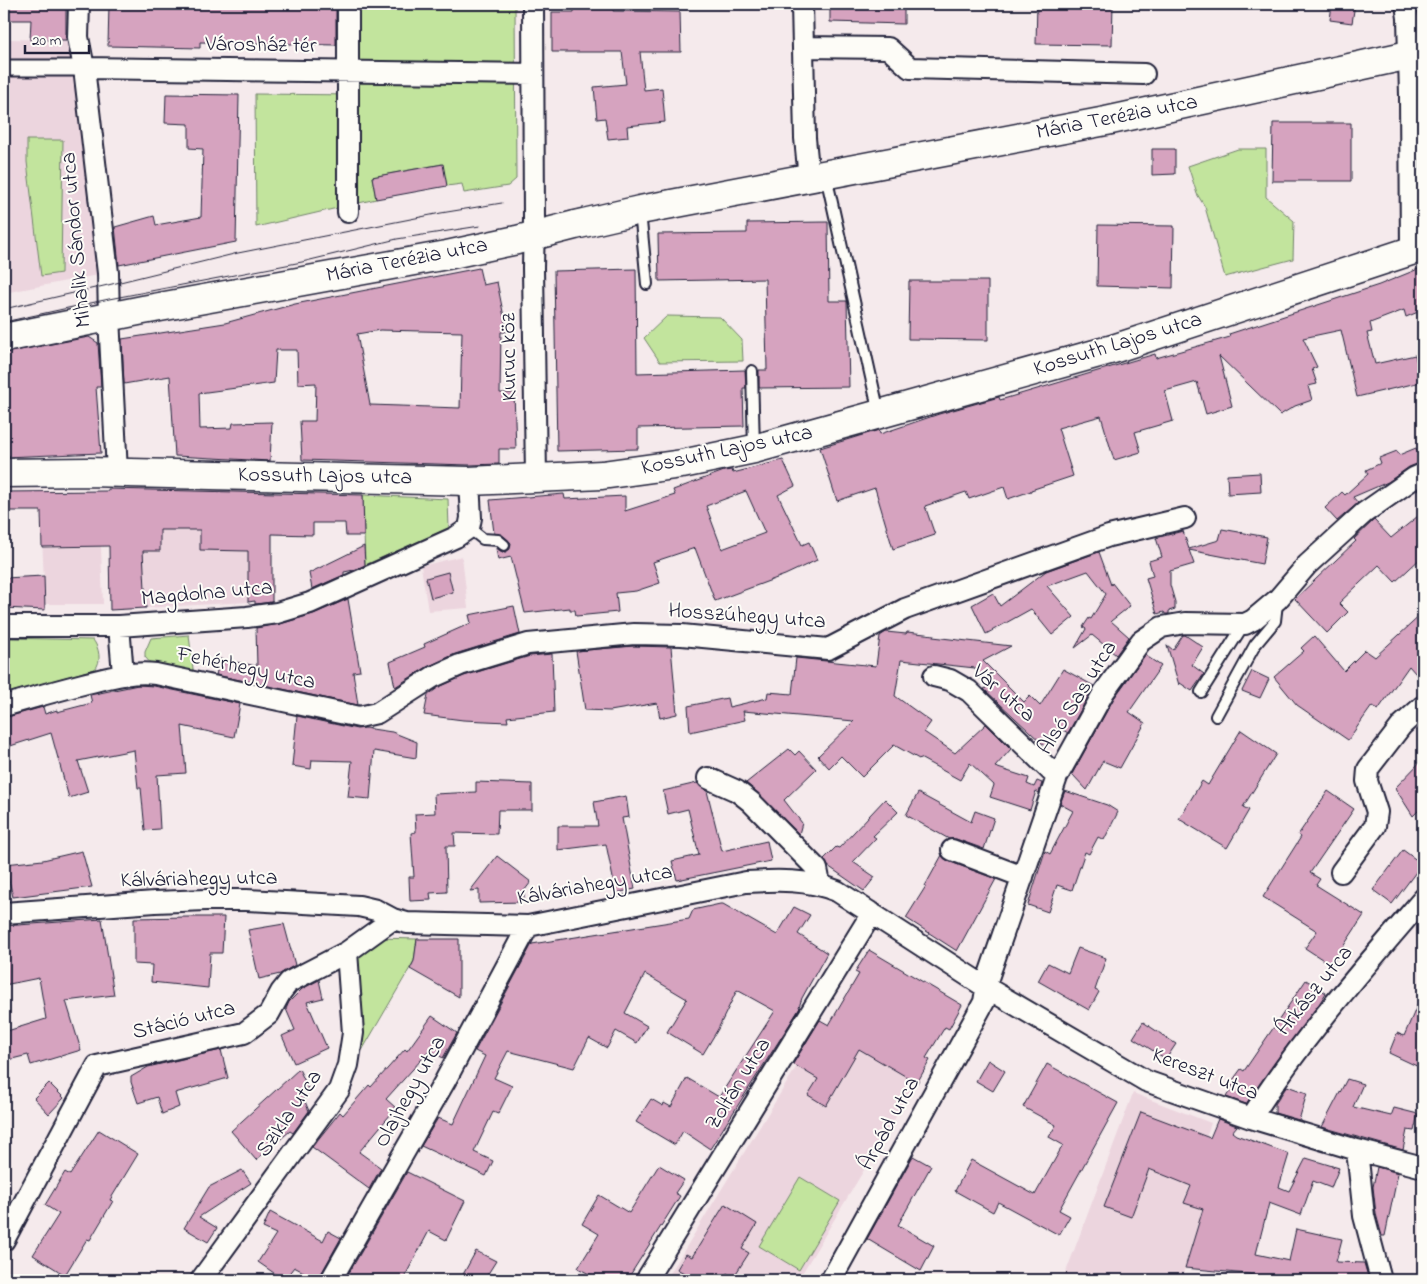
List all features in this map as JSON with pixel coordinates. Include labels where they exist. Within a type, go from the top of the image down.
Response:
[{"type":"main road","name":"Mária Terézia utca","points":[[4,338],[447,255],[640,210],[1124,117],[1416,53]]},
{"type":"main road","name":"Kossuth Lajos utca","points":[[4,473],[117,472],[468,481],[602,475],[682,464],[754,449],[1113,349],[1417,249]]},
{"type":"street","name":"Mihalik Sándor utca","points":[[79,4],[78,38],[84,68],[108,274],[117,472]]},
{"type":"street","name":"Városház tér","points":[[348,4],[348,212]]},
{"type":"street","points":[[533,4],[534,236]]},
{"type":"street","points":[[802,4],[805,138],[818,177]]},
{"type":"street","points":[[1406,4],[1416,53],[1417,249]]},
{"type":"street","points":[[803,47],[888,48],[910,68],[1144,74]]},
{"type":"street","points":[[4,68],[84,68]]},
{"type":"street","name":"Városház tér","points":[[84,68],[534,74]]},
{"type":"street","name":"Kuruc köz","points":[[534,236],[536,478]]},
{"type":"street","points":[[1244,624],[1253,620],[1278,599],[1307,565],[1364,513],[1414,478],[1423,474]]},
{"type":"street","points":[[468,481],[471,518],[469,528]]},
{"type":"street","name":"Hosszúhegy utca","points":[[359,717],[377,714],[433,677],[460,665],[528,644],[634,634],[682,635],[828,649],[905,609],[1109,536],[1185,518]]},
{"type":"street","name":"Magdolna utca","points":[[4,626],[119,626],[247,617],[276,613],[310,603],[456,537],[469,528]]},
{"type":"street","name":"Alsó Sas utca","points":[[987,988],[988,978],[1057,777],[1104,692],[1141,641],[1162,627],[1185,624],[1244,624]]},
{"type":"street","points":[[119,626],[123,674]]},
{"type":"street","name":"Fehérhegy utca","points":[[4,706],[42,694],[123,674],[140,672],[359,717]]},
{"type":"street","name":"Vár utca","points":[[934,676],[950,680],[969,691],[1057,777]]},
{"type":"street","points":[[1342,872],[1376,826],[1377,812],[1367,781],[1368,769],[1402,725],[1423,706]]},
{"type":"street","points":[[708,778],[737,791],[751,802],[817,869],[820,884]]},
{"type":"street","points":[[952,850],[1023,877]]},
{"type":"street","name":"Kálváriahegy utca","points":[[4,913],[155,902],[246,900],[359,906],[376,910],[393,919],[407,923],[528,926],[746,882],[800,881],[820,884],[837,890],[987,988]]},
{"type":"street","name":"Árkász utca","points":[[1250,1118],[1284,1068],[1329,1008],[1423,899]]},
{"type":"street","name":"Zoltán utca","points":[[648,1280],[648,1276],[872,913]]},
{"type":"street","name":"Stáció utca","points":[[4,1240],[97,1066],[244,1033],[269,1014],[289,982],[347,952],[393,919]]},
{"type":"street","name":"Olajhegy utca","points":[[331,1280],[445,1081],[528,926]]},
{"type":"street","name":"Szikla utca","points":[[201,1280],[339,1090],[348,1065],[353,1033],[347,952]]},
{"type":"street","name":"Kereszt utca","points":[[987,988],[1146,1081],[1250,1118],[1357,1150],[1423,1167]]},
{"type":"street","name":"Árpád utca","points":[[831,1280],[984,1002],[987,988]]},
{"type":"street","points":[[1357,1150],[1364,1216],[1381,1280]]},
{"type":"lane","points":[[818,177],[880,414]]},
{"type":"lane","points":[[640,210],[647,284]]},
{"type":"lane","points":[[752,371],[754,449]]},
{"type":"lane","points":[[469,528],[483,539],[498,540],[504,545]]},
{"type":"lane","points":[[1216,716],[1255,646],[1274,621],[1278,599]]},
{"type":"lane","points":[[1201,692],[1244,624]]},
{"type":"shaded area","points":[[4,39],[66,40],[84,68],[108,273],[4,293]]},
{"type":"shaded area","points":[[108,489],[242,490],[242,516],[248,517],[248,602],[110,610]]},
{"type":"shaded area","points":[[99,491],[103,604],[45,604],[40,492]]},
{"type":"shaded area","points":[[462,556],[468,608],[428,611],[421,566]]},
{"type":"shaded area","points":[[869,950],[962,1005],[949,1029],[945,1027],[927,1058],[930,1060],[798,1280],[666,1280],[824,1022],[829,1025],[858,974],[855,972]]},
{"type":"shaded area","points":[[1133,1093],[1211,1123],[1184,1202],[1203,1209],[1181,1280],[1063,1280]]},
{"type":"green space","points":[[359,4],[515,4],[516,179],[508,186],[464,193],[462,184],[447,186],[442,164],[372,177],[376,199],[256,227],[255,94],[358,95]]},
{"type":"green space","points":[[27,140],[63,140],[61,273],[41,276],[27,162]]},
{"type":"green space","points":[[1238,149],[1266,149],[1266,197],[1294,221],[1293,259],[1225,277],[1205,207],[1197,194],[1188,166]]},
{"type":"green space","points":[[667,316],[720,317],[742,340],[743,361],[660,362],[644,338]]},
{"type":"green space","points":[[363,495],[448,499],[449,528],[365,565]]},
{"type":"green space","points":[[189,635],[194,677],[153,666],[145,657],[145,652],[151,638]]},
{"type":"green space","points":[[4,638],[93,640],[98,650],[99,659],[95,669],[4,694]]},
{"type":"green space","points":[[377,938],[417,939],[414,961],[360,1054],[361,1029],[355,974],[358,954]]},
{"type":"green space","points":[[800,1177],[840,1201],[799,1270],[759,1246]]},
{"type":"building","points":[[4,4],[66,4],[66,40],[30,40],[31,20],[4,20]]},
{"type":"building","points":[[109,4],[336,4],[336,45],[200,42],[200,48],[108,46]]},
{"type":"building","points":[[574,4],[613,4],[613,11],[680,12],[681,52],[640,52],[644,90],[662,88],[665,122],[627,126],[628,137],[608,139],[605,118],[597,119],[594,87],[626,84],[622,52],[552,52],[552,12],[574,12]]},
{"type":"building","points":[[830,4],[904,4],[904,24],[830,22]]},
{"type":"building","points":[[1037,4],[1113,4],[1112,45],[1036,44]]},
{"type":"building","points":[[1332,4],[1355,4],[1352,23],[1330,20]]},
{"type":"building","points":[[166,94],[239,95],[236,242],[119,265],[115,227],[154,216],[156,225],[201,217],[203,149],[189,148],[189,124],[165,123]]},
{"type":"building","points":[[1273,123],[1351,123],[1351,181],[1272,181]]},
{"type":"building","points":[[1152,149],[1175,149],[1175,174],[1152,175]]},
{"type":"building","points":[[443,164],[447,186],[376,199],[372,177]]},
{"type":"building","points":[[828,222],[829,301],[847,301],[849,387],[759,388],[759,370],[767,370],[765,279],[659,281],[658,234],[747,233],[747,223]]},
{"type":"building","points":[[1098,225],[1174,226],[1173,288],[1097,286]]},
{"type":"building","points":[[1423,267],[1423,310],[1406,317],[1404,310],[1370,323],[1372,332],[1367,333],[1375,364],[1415,355],[1421,382],[1357,397],[1341,330],[1303,338],[1317,367],[1312,369],[1317,384],[1308,386],[1312,400],[1295,406],[1280,415],[1219,356],[1232,406],[1206,414],[1197,382],[1165,391],[1173,421],[1135,432],[1141,452],[1114,460],[1101,416],[1058,428],[1073,476],[1008,499],[1004,487],[969,499],[966,492],[925,506],[935,535],[893,549],[875,488],[837,501],[820,448],[879,430],[880,434],[939,414],[999,397],[1000,400],[1155,354],[1156,358],[1230,337],[1229,334],[1379,285]]},
{"type":"building","points":[[479,268],[483,285],[497,282],[507,332],[501,332],[500,393],[514,393],[516,449],[499,449],[499,464],[469,465],[302,460],[300,421],[315,421],[316,383],[298,384],[297,350],[276,350],[274,383],[199,393],[200,429],[232,428],[233,423],[272,422],[270,461],[175,456],[170,376],[124,384],[122,339],[225,323],[295,304]],"holes":[[[380,330],[462,332],[460,408],[370,405],[357,334]]]},
{"type":"building","points":[[636,269],[637,373],[745,370],[746,388],[743,388],[744,426],[638,428],[638,449],[557,451],[554,271]]},
{"type":"building","points":[[909,281],[988,281],[988,340],[908,339]]},
{"type":"building","points":[[89,337],[98,343],[101,387],[96,387],[101,453],[4,457],[4,353]]},
{"type":"building","points":[[1416,448],[1422,462],[1409,467],[1388,482],[1353,497],[1358,503],[1337,521],[1325,508],[1342,492],[1345,495],[1368,474],[1366,470],[1381,463],[1379,458],[1397,451],[1399,455]]},
{"type":"building","points":[[783,460],[795,486],[778,495],[802,545],[809,542],[817,560],[785,575],[715,601],[695,548],[653,562],[660,583],[636,591],[616,593],[618,612],[576,616],[575,610],[570,610],[570,608],[525,613],[511,557],[498,560],[496,548],[506,552],[510,549],[511,543],[502,535],[494,533],[490,500],[564,494],[565,499],[625,496],[625,511],[675,495],[673,490],[724,471],[732,470],[733,473]],"holes":[[[746,491],[765,533],[722,549],[706,506]]]},
{"type":"building","points":[[1260,473],[1261,492],[1228,494],[1227,475]]},
{"type":"building","points":[[108,489],[363,495],[364,536],[346,536],[345,523],[313,523],[313,535],[272,534],[272,602],[255,604],[255,601],[248,602],[248,551],[200,550],[200,530],[160,530],[160,551],[143,551],[146,608],[110,610],[109,546],[42,547],[41,511],[4,511],[4,492],[108,491]]},
{"type":"building","points":[[1423,512],[1423,540],[1417,545],[1423,556],[1395,582],[1379,565],[1339,603],[1348,612],[1327,633],[1295,599],[1356,541],[1354,539],[1374,520],[1391,538]]},
{"type":"building","points":[[1222,529],[1267,537],[1262,564],[1189,550],[1194,564],[1170,571],[1170,585],[1175,609],[1169,611],[1169,614],[1164,612],[1157,614],[1146,578],[1153,576],[1149,561],[1162,557],[1156,538],[1183,531],[1189,549],[1219,540]]},
{"type":"building","points":[[364,546],[365,565],[344,572],[344,575],[312,589],[309,573]]},
{"type":"building","points":[[1099,552],[1111,585],[1112,583],[1130,606],[1111,621],[1129,637],[1116,655],[1092,635],[1075,648],[1086,629],[1083,627],[1089,618],[1091,619],[1106,594],[1088,571],[1047,586],[1074,617],[1052,635],[1031,609],[986,634],[972,605],[993,593],[1000,606],[1046,571]]},
{"type":"building","points":[[448,572],[453,592],[431,598],[426,578]]},
{"type":"building","points":[[44,576],[45,610],[4,608],[4,578]]},
{"type":"building","points":[[348,599],[360,671],[353,672],[358,705],[216,675],[220,659],[257,666],[256,628],[280,624],[313,614]]},
{"type":"building","points":[[514,606],[520,634],[455,654],[427,667],[395,687],[390,662],[425,647],[424,644],[471,623],[469,615]]},
{"type":"building","points":[[1423,613],[1423,682],[1409,666],[1378,710],[1372,706],[1348,740],[1297,705],[1274,677],[1304,651],[1301,648],[1314,636],[1344,671],[1365,650],[1375,657]]},
{"type":"building","points":[[886,632],[934,635],[933,637],[1011,646],[983,661],[1024,702],[1030,696],[1040,706],[1063,669],[1094,686],[1068,733],[1063,730],[1046,747],[984,689],[986,688],[975,668],[901,660],[895,696],[931,722],[924,732],[955,753],[986,724],[1011,749],[995,767],[1029,778],[1027,784],[1034,787],[1037,781],[1042,783],[1039,793],[1036,791],[1030,810],[990,797],[994,785],[970,763],[960,780],[894,745],[862,777],[841,756],[829,768],[818,756],[854,721],[743,711],[745,720],[690,732],[688,706],[727,698],[729,707],[767,698],[768,692],[792,694],[796,658],[876,666],[880,636]]},
{"type":"building","points":[[1183,635],[1203,647],[1192,665],[1204,674],[1192,691],[1180,683],[1179,685],[1167,645],[1173,650]]},
{"type":"building","points":[[634,646],[671,647],[677,714],[660,718],[657,703],[610,711],[585,710],[576,651]]},
{"type":"building","points":[[552,654],[554,712],[507,717],[508,722],[463,720],[424,715],[428,695],[439,687],[464,676],[530,656]]},
{"type":"building","points":[[1145,655],[1161,666],[1129,712],[1145,723],[1120,768],[1103,761],[1087,790],[1072,774],[1114,698]]},
{"type":"building","points":[[1252,671],[1269,679],[1260,698],[1242,691]]},
{"type":"building","points":[[138,685],[154,686],[240,704],[234,737],[182,726],[186,773],[157,775],[160,829],[145,830],[141,788],[138,788],[134,750],[78,761],[88,792],[69,798],[51,733],[4,748],[4,718],[43,707],[45,714],[57,710],[57,712],[92,703],[90,695]]},
{"type":"building","points":[[297,716],[357,729],[365,728],[392,732],[417,742],[416,758],[374,751],[370,799],[348,797],[352,761],[312,760],[311,769],[292,766]]},
{"type":"building","points":[[1241,730],[1276,754],[1243,807],[1249,810],[1227,848],[1179,819],[1202,781],[1208,785]]},
{"type":"building","points":[[789,749],[795,755],[799,751],[816,769],[784,800],[802,823],[799,834],[746,783]]},
{"type":"building","points":[[1423,759],[1423,806],[1413,816],[1395,788]]},
{"type":"building","points":[[476,782],[532,784],[532,810],[498,810],[497,834],[454,833],[455,846],[446,846],[447,892],[430,893],[431,900],[410,901],[409,877],[414,877],[411,833],[416,832],[415,814],[435,813],[434,794],[476,792]]},
{"type":"building","points":[[697,783],[707,791],[722,851],[767,841],[771,861],[677,880],[672,861],[699,855],[688,809],[668,814],[663,791]]},
{"type":"building","points":[[1065,791],[1107,805],[1118,812],[1104,840],[1098,837],[1089,854],[1085,852],[1072,890],[1057,885],[1048,912],[1028,905],[1045,851],[1050,854],[1073,811],[1060,804]]},
{"type":"building","points":[[1328,791],[1354,809],[1310,873],[1320,879],[1316,885],[1364,915],[1331,965],[1305,948],[1317,931],[1263,897],[1301,837],[1298,835]]},
{"type":"building","points":[[918,793],[971,822],[975,811],[994,818],[984,849],[956,839],[949,839],[906,815]]},
{"type":"building","points":[[626,796],[629,817],[622,818],[635,889],[616,893],[606,844],[558,850],[558,826],[598,826],[594,802]]},
{"type":"building","points":[[885,799],[898,812],[873,836],[876,838],[853,862],[875,877],[864,891],[828,866],[824,859],[836,847],[839,848]]},
{"type":"building","points":[[1403,850],[1422,864],[1392,904],[1373,890]]},
{"type":"building","points":[[82,851],[92,887],[13,897],[5,864],[43,860]]},
{"type":"building","points":[[942,855],[948,861],[996,879],[957,951],[906,918]]},
{"type":"building","points":[[497,856],[531,882],[524,891],[524,902],[479,903],[479,890],[470,891]]},
{"type":"building","points":[[720,904],[777,935],[794,907],[810,915],[798,934],[827,953],[802,998],[800,1008],[710,1149],[683,1131],[675,1145],[636,1122],[651,1099],[663,1106],[664,1103],[671,1107],[687,1078],[719,1097],[775,1011],[737,990],[718,1029],[703,1054],[667,1032],[687,999],[645,974],[625,1013],[647,1026],[637,1043],[616,1031],[607,1048],[589,1038],[574,1068],[508,1051],[494,1078],[512,1086],[498,1114],[493,1112],[474,1152],[493,1161],[486,1176],[421,1146],[438,1118],[453,1124],[485,1056],[475,1051],[532,944],[689,919],[693,910]]},
{"type":"building","points":[[224,917],[222,953],[210,953],[208,988],[151,982],[152,965],[134,964],[134,918]]},
{"type":"building","points":[[102,919],[114,995],[66,1001],[81,1050],[31,1065],[28,1055],[4,1061],[4,1032],[46,1019],[39,978],[4,985],[4,926]]},
{"type":"building","points":[[284,924],[295,965],[280,974],[259,979],[248,930]]},
{"type":"building","points":[[417,939],[459,939],[459,997],[410,969],[414,961]]},
{"type":"building","points":[[1078,948],[1106,958],[1095,990],[1099,992],[1089,1010],[1038,981],[1048,963],[1068,973]]},
{"type":"building","points":[[869,950],[962,1005],[949,1029],[945,1027],[926,1058],[930,1060],[917,1083],[859,1049],[826,1106],[808,1095],[818,1079],[793,1064],[820,1020],[829,1025],[859,974],[855,972]]},
{"type":"building","points":[[319,980],[323,998],[307,1002],[327,1048],[294,1063],[282,1036],[295,1030],[286,1009],[289,1002],[302,989]]},
{"type":"building","points":[[1306,980],[1326,993],[1319,1004],[1246,1104],[1226,1097],[1233,1086],[1230,1084],[1241,1069],[1244,1071]]},
{"type":"building","points":[[1423,992],[1423,1069],[1389,1053],[1397,1033],[1404,1036]]},
{"type":"building","points":[[432,1016],[457,1033],[443,1058],[430,1050],[386,1099],[396,1108],[359,1152],[381,1168],[369,1189],[312,1147],[340,1112],[343,1115],[369,1085],[371,1087],[405,1049],[407,1051]]},
{"type":"building","points":[[1143,1022],[1176,1044],[1166,1059],[1133,1038]]},
{"type":"building","points":[[221,1050],[228,1078],[175,1093],[179,1107],[162,1114],[157,1097],[138,1103],[131,1077],[148,1067]]},
{"type":"building","points":[[988,1060],[1005,1071],[993,1091],[976,1081]]},
{"type":"building","points":[[1047,1064],[1118,1103],[1059,1210],[1070,1216],[1059,1235],[998,1202],[993,1212],[955,1191],[971,1160],[1035,1195],[1063,1145],[1049,1137],[1056,1125],[1023,1107]]},
{"type":"building","points":[[299,1069],[308,1088],[301,1092],[309,1111],[293,1133],[290,1131],[256,1160],[231,1131]]},
{"type":"building","points":[[1347,1079],[1363,1084],[1353,1107],[1391,1116],[1394,1108],[1418,1114],[1414,1131],[1407,1130],[1403,1150],[1322,1127]]},
{"type":"building","points":[[49,1083],[64,1098],[49,1114],[34,1098]]},
{"type":"building","points":[[1287,1086],[1307,1093],[1299,1120],[1275,1113],[1275,1104]]},
{"type":"building","points":[[1141,1112],[1210,1138],[1218,1119],[1237,1126],[1232,1132],[1236,1135],[1289,1154],[1279,1187],[1289,1191],[1306,1158],[1339,1168],[1331,1188],[1313,1181],[1301,1215],[1269,1203],[1256,1254],[1289,1261],[1296,1229],[1342,1239],[1336,1262],[1364,1263],[1369,1280],[1277,1280],[1248,1274],[1185,1268],[1203,1209],[1184,1203],[1191,1186],[1149,1169],[1131,1217],[1104,1207]]},
{"type":"building","points":[[99,1130],[138,1154],[110,1200],[113,1201],[90,1240],[87,1239],[65,1275],[33,1255],[59,1214],[45,1205],[65,1172],[70,1175]]},
{"type":"building","points":[[913,1156],[931,1166],[898,1225],[934,1246],[921,1271],[867,1239]]},
{"type":"building","points":[[659,1165],[684,1180],[675,1193],[680,1196],[627,1280],[600,1280],[578,1268],[599,1234],[582,1224],[599,1195],[629,1213]]},
{"type":"building","points":[[1377,1167],[1398,1173],[1385,1236],[1382,1236],[1376,1214],[1373,1187]]},
{"type":"building","points":[[242,1170],[251,1183],[199,1217],[217,1228],[208,1242],[184,1228],[209,1187]]},
{"type":"building","points":[[407,1172],[465,1201],[446,1240],[429,1231],[403,1280],[345,1280]]},
{"type":"building","points":[[725,1204],[757,1224],[742,1249],[749,1253],[733,1278],[727,1273],[723,1280],[696,1280],[677,1269],[686,1254],[692,1257]]},
{"type":"building","points":[[270,1212],[323,1241],[328,1231],[341,1238],[319,1280],[294,1267],[284,1280],[258,1262],[276,1234],[263,1228]]},
{"type":"building","points":[[476,1251],[496,1261],[484,1280],[460,1280]]},
{"type":"tram line","points":[[4,309],[238,253],[441,213],[502,203]]},
{"type":"tram line","points":[[4,322],[109,299],[302,262],[397,239],[480,226]]}]
